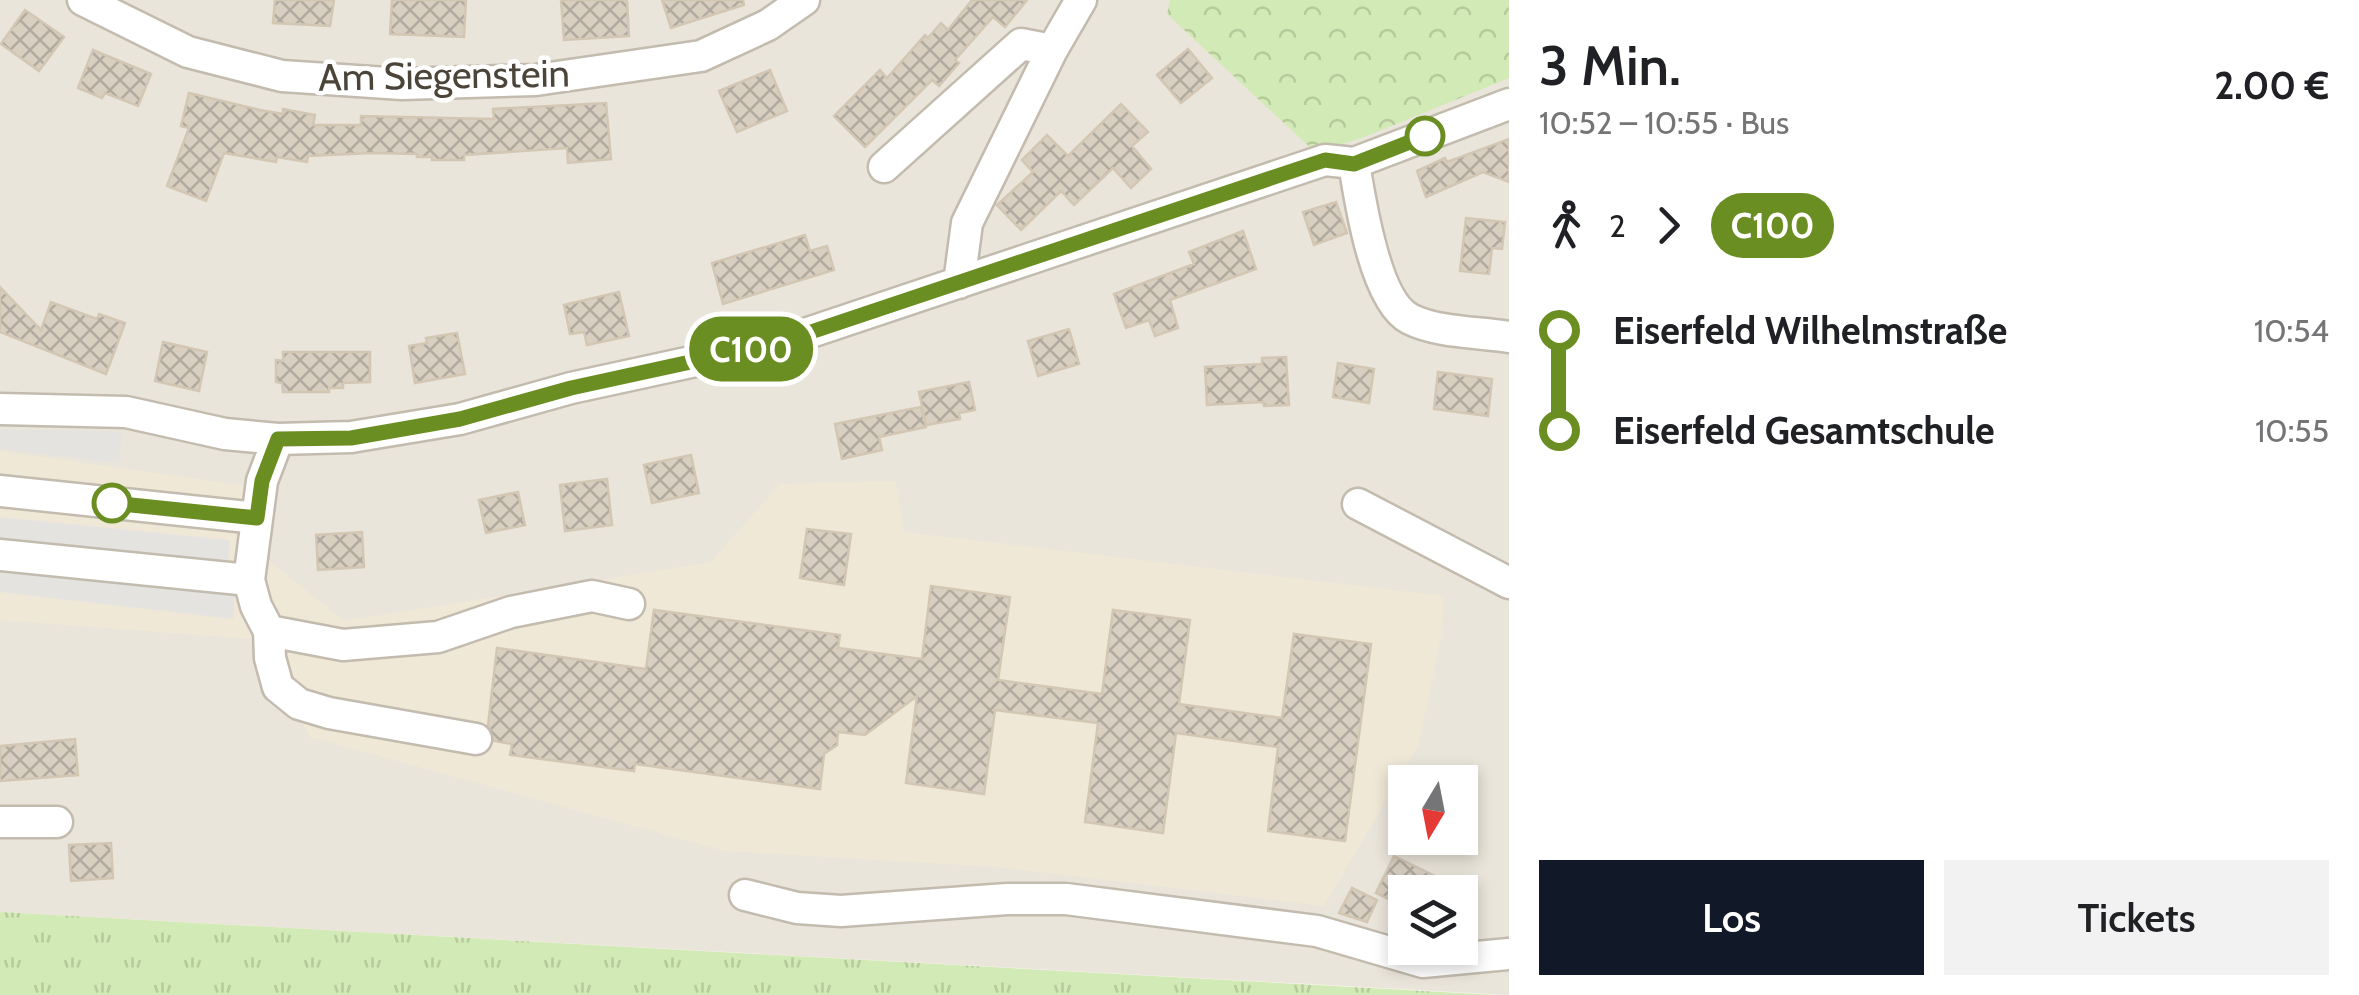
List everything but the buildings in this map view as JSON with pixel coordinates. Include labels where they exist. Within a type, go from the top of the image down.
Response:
[{"type":"street","name":"Am Siegenstein","points":[[83,0],[188,52],[206,57],[282,76],[402,84],[536,80],[701,56],[768,25],[804,0]]},
{"type":"street","points":[[959,283],[968,224],[1080,0]]},
{"type":"street","points":[[884,168],[1021,44],[1052,50]]},
{"type":"street","points":[[0,409],[126,412],[226,434],[278,439],[351,438],[460,419],[571,388],[778,343],[1325,160],[1354,164],[1509,104]]},
{"type":"street","points":[[1354,164],[1366,223],[1387,294],[1396,308],[1424,324],[1509,337]]},
{"type":"street","points":[[278,439],[262,481],[249,580],[269,631],[270,658],[278,687],[298,704],[329,713],[476,739]]},
{"type":"street","points":[[0,491],[257,518]]},
{"type":"street","points":[[1358,504],[1509,583]]},
{"type":"street","points":[[0,555],[249,580]]},
{"type":"street","points":[[269,631],[343,645],[438,637],[511,612],[592,596],[629,604]]},
{"type":"street","points":[[0,822],[58,822]]},
{"type":"street","points":[[746,895],[796,908],[840,911],[1006,899],[1082,901],[1317,931],[1423,962],[1509,954]]},
{"type":"shaded area","points":[[0,0],[1509,0],[1509,995],[0,912]]},
{"type":"shaded area","points":[[0,430],[122,433],[119,463],[0,449]]},
{"type":"shaded area","points":[[0,451],[254,487],[247,543],[344,621],[711,562],[780,484],[895,481],[904,532],[1444,596],[1441,636],[1418,746],[1407,765],[1388,765],[1388,797],[1324,906],[998,867],[725,851],[310,737],[251,639],[0,620]]},
{"type":"shaded area","points":[[0,517],[230,540],[228,564],[0,542]]},
{"type":"shaded area","points":[[0,567],[235,590],[233,619],[0,592]]},
{"type":"green space","points":[[1170,0],[1509,0],[1509,78],[1362,138],[1315,152],[1167,14]]},
{"type":"green space","points":[[0,912],[1495,995],[0,995]]},
{"type":"bus line","name":"C100","points":[[112,503],[257,518],[262,481],[278,439],[351,438],[460,419],[571,388],[778,343],[1325,160],[1354,164],[1425,136]]}]
